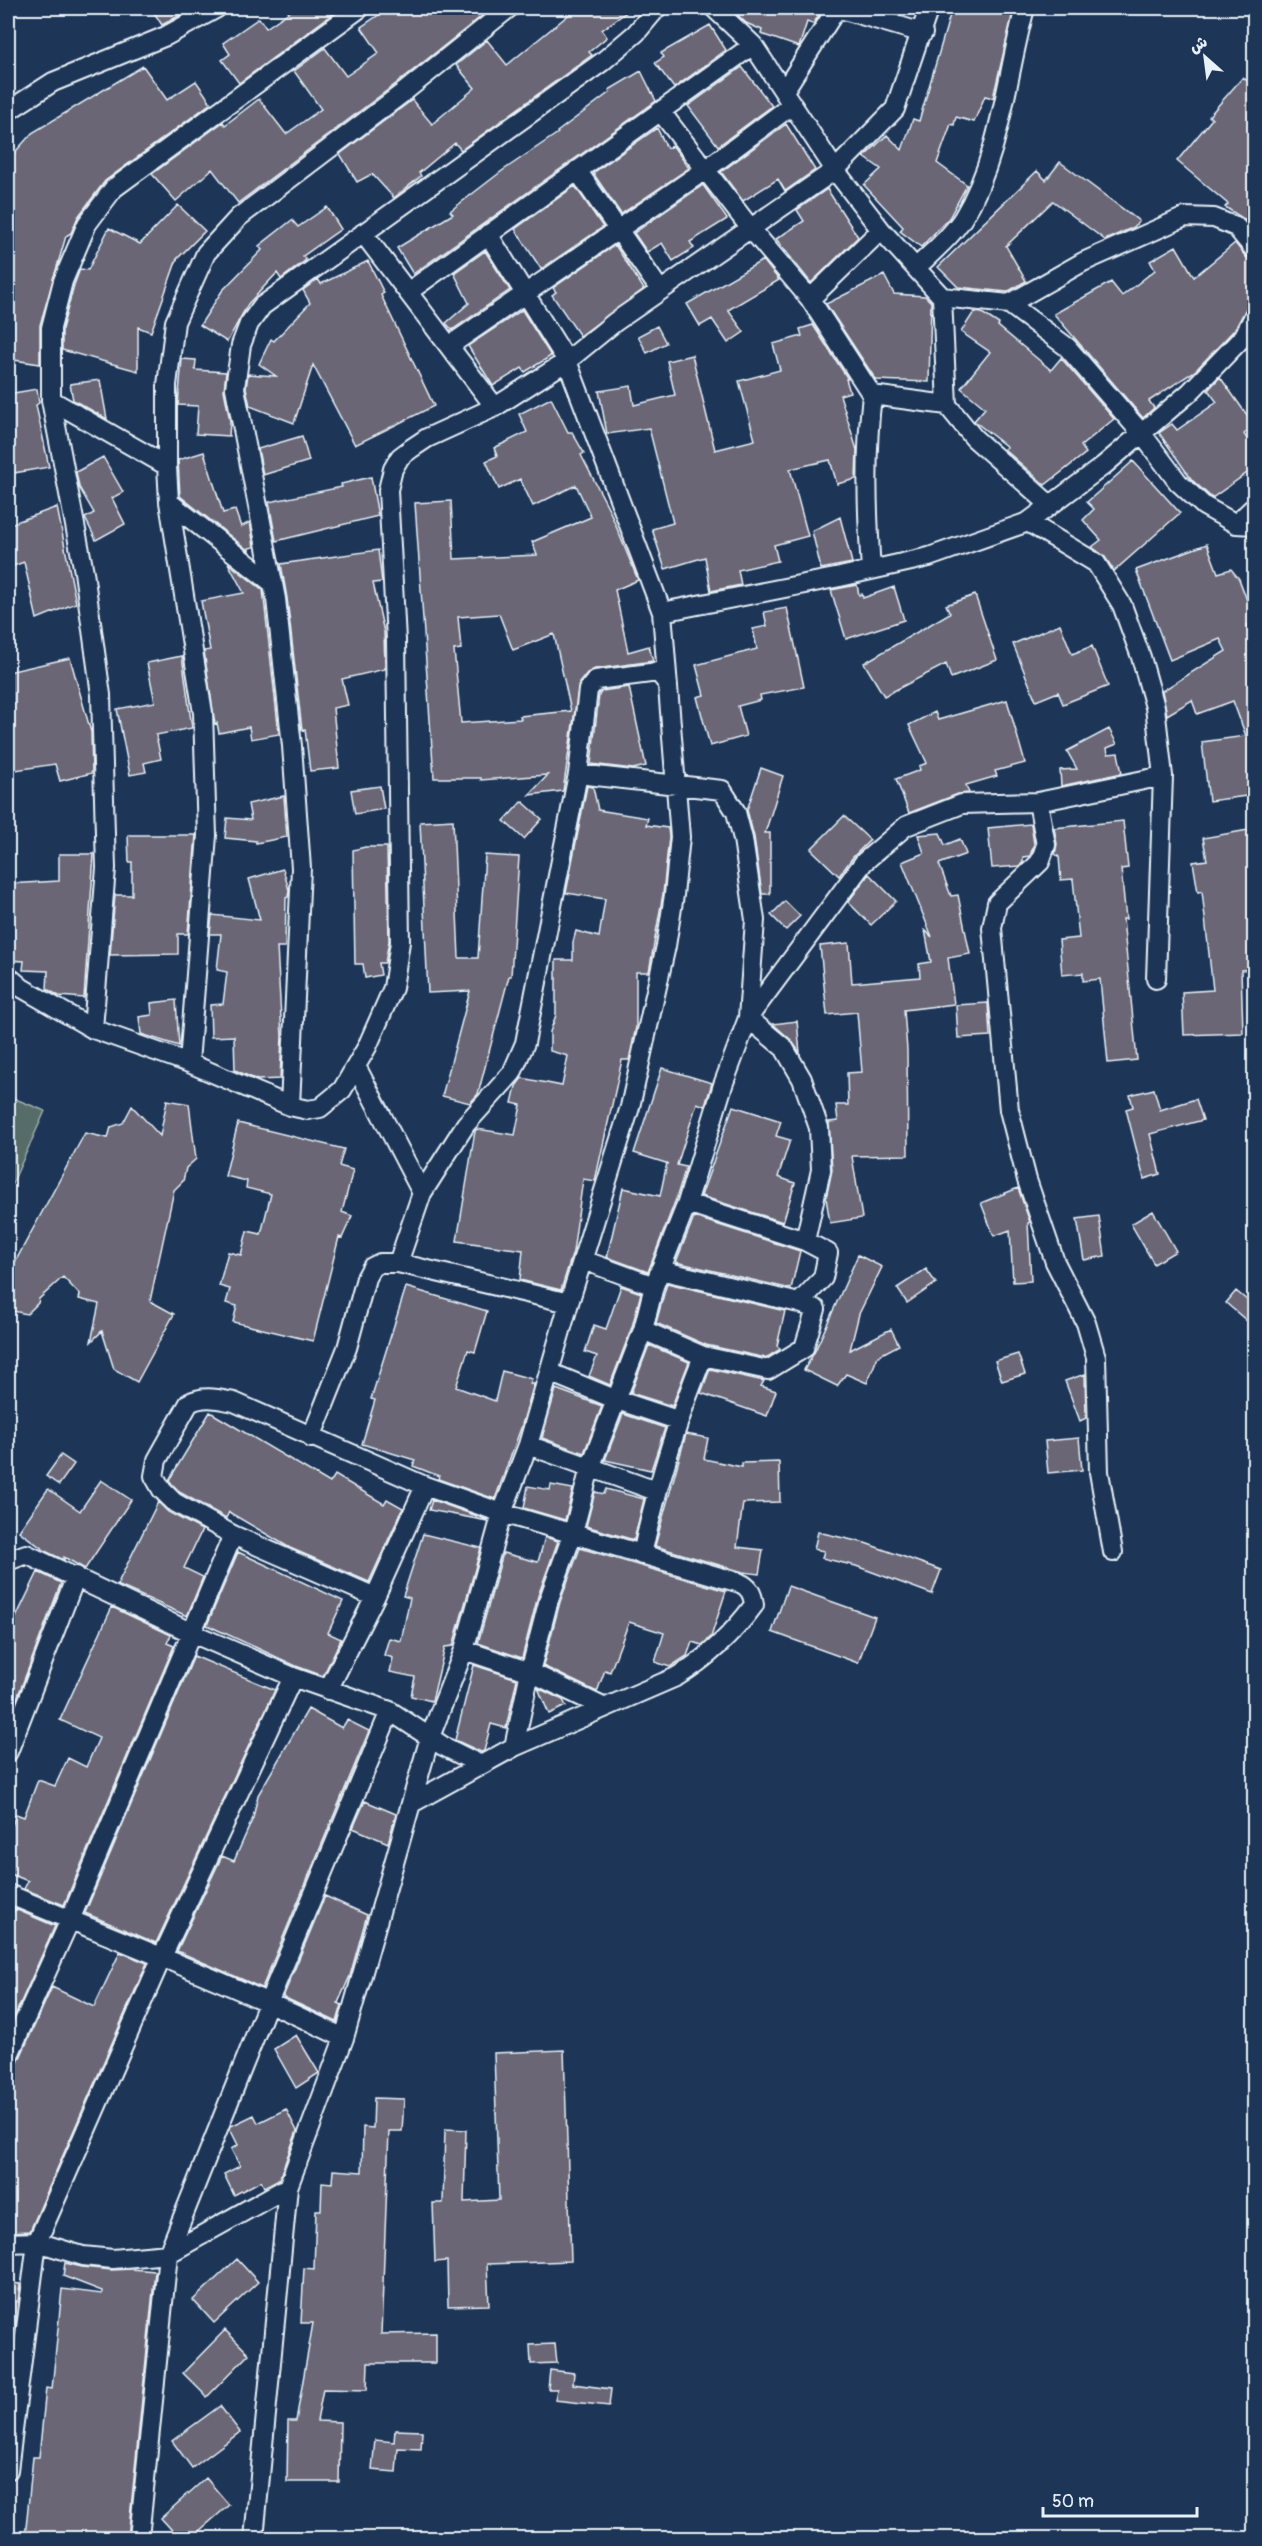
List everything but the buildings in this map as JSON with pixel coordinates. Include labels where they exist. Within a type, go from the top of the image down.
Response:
[{"type":"street","points":[[8,111],[52,82],[166,36],[217,8]]},
{"type":"street","points":[[93,1029],[106,868],[101,695],[84,572],[51,400],[51,328],[63,282],[87,224],[114,188],[360,8]]},
{"type":"street","points":[[189,1063],[207,835],[204,724],[169,502],[167,385],[175,322],[206,253],[239,217],[404,92],[509,8]]},
{"type":"street","points":[[291,1106],[301,868],[290,724],[278,614],[235,388],[241,345],[249,324],[262,306],[602,62],[636,33],[657,8]]},
{"type":"street","points":[[714,8],[753,45],[835,170],[881,230],[942,297],[946,405],[974,438],[1050,506]]},
{"type":"street","points":[[449,346],[705,170],[788,98],[837,8],[922,33]]},
{"type":"street","points":[[8,975],[22,988],[93,1029],[189,1063],[291,1106],[308,1110],[320,1108],[342,1090],[393,988],[400,942],[396,640],[388,490],[393,469],[400,456],[428,438],[495,407],[567,361],[615,321],[835,170],[895,109],[929,8]]},
{"type":"street","points":[[916,268],[962,219],[980,183],[997,131],[1025,8]]},
{"type":"street","points":[[408,292],[753,45]]},
{"type":"street","points":[[661,112],[751,229],[810,299],[872,395],[866,497],[871,570]]},
{"type":"street","points":[[577,170],[660,290]]},
{"type":"street","points":[[1009,304],[1083,262],[1185,218],[1214,218],[1236,227],[1254,249]]},
{"type":"street","points":[[810,299],[881,230]]},
{"type":"street","points":[[363,233],[495,407]]},
{"type":"street","points":[[254,2538],[288,2187],[344,2038],[430,1737],[464,1650],[502,1513],[528,1445],[630,1107],[666,946],[680,837],[678,787],[662,612],[567,361],[488,234]]},
{"type":"street","points":[[942,297],[1009,304],[1067,347],[1142,434],[1178,482],[1204,506],[1245,525],[1254,507]]},
{"type":"street","points":[[662,612],[929,557],[1028,522],[1142,434],[1190,392],[1244,336],[1254,316]]},
{"type":"street","points":[[872,395],[946,405]]},
{"type":"street","points":[[51,400],[167,466]]},
{"type":"street","points":[[169,502],[271,582]]},
{"type":"street","points":[[1028,522],[1096,563],[1122,605],[1141,657],[1155,707],[1163,776],[1156,979]]},
{"type":"street","points":[[398,1263],[422,1192],[466,1124],[512,1073],[525,1043],[578,774],[585,703],[591,684],[610,678],[658,672],[668,684]]},
{"type":"street","points":[[514,1747],[549,1599],[573,1533],[590,1468],[643,1330],[657,1278],[687,1203],[723,1085],[747,1018],[755,920],[743,839],[736,813],[722,790],[678,787],[578,774]]},
{"type":"street","points":[[747,1018],[864,862],[906,826],[962,804],[1038,802],[1163,776]]},
{"type":"street","points":[[1038,802],[1046,845],[1040,862],[997,903],[992,928],[1009,1110],[1027,1180],[1055,1262],[1086,1323],[1096,1357],[1099,1472],[1113,1552]]},
{"type":"street","points":[[747,1018],[784,1047],[802,1079],[819,1128],[820,1170],[805,1240]]},
{"type":"street","points":[[356,1066],[422,1192]]},
{"type":"street","points":[[687,1203],[805,1240],[828,1253],[823,1278],[799,1303]]},
{"type":"street","points":[[583,1260],[657,1278],[799,1303],[816,1309],[809,1335],[800,1352],[768,1370],[703,1356],[643,1330]]},
{"type":"street","points":[[312,1438],[347,1347],[366,1278],[372,1267],[380,1263],[398,1263],[569,1303]]},
{"type":"street","points":[[642,1555],[656,1491],[677,1420],[703,1356]]},
{"type":"street","points":[[549,1372],[617,1400],[677,1420]]},
{"type":"street","points":[[375,1597],[233,1535],[174,1502],[162,1490],[154,1476],[157,1460],[189,1402],[211,1398],[234,1402],[425,1486],[502,1513],[747,1586],[754,1598],[754,1605],[733,1633],[700,1662],[676,1677],[514,1747],[412,1803]]},
{"type":"street","points":[[528,1445],[656,1491]]},
{"type":"street","points":[[328,1690],[375,1597],[425,1486]]},
{"type":"street","points":[[8,2057],[70,1920],[233,1535]]},
{"type":"street","points":[[8,1561],[26,1554],[192,1633],[292,1677],[390,1711],[430,1737],[481,1765]]},
{"type":"street","points":[[8,1752],[76,1576]]},
{"type":"street","points":[[464,1650],[530,1672],[603,1707]]},
{"type":"street","points":[[8,2470],[37,2242],[161,1959],[292,1677]]},
{"type":"street","points":[[140,2538],[168,2254],[269,2001],[390,1711]]},
{"type":"street","points":[[8,1894],[161,1959],[269,2001],[344,2038]]},
{"type":"street","points":[[8,2243],[37,2242],[83,2256],[113,2259],[168,2254],[288,2187]]},
{"type":"green space","points":[[8,1096],[45,1111],[8,1193]]}]
